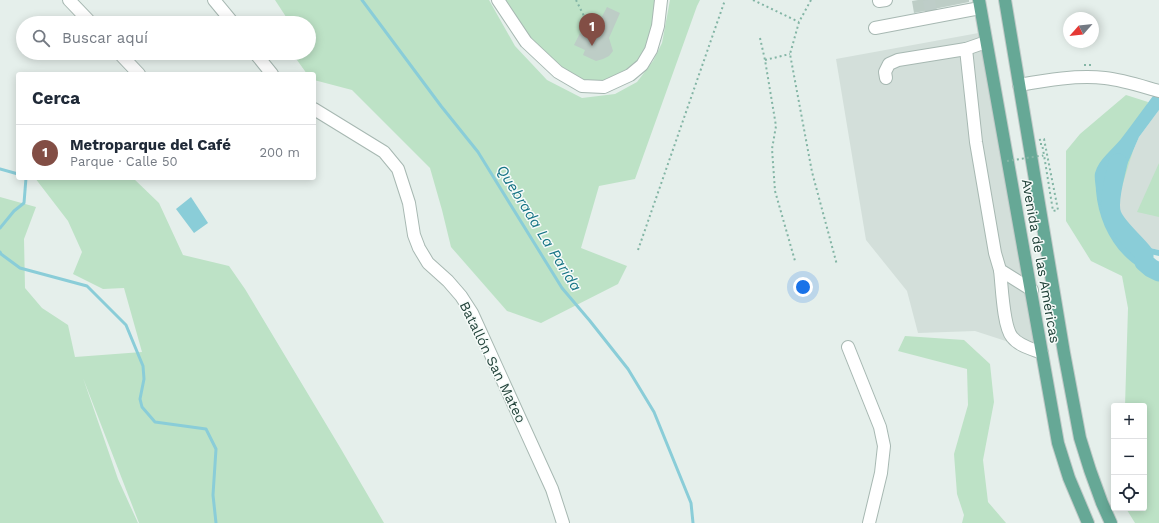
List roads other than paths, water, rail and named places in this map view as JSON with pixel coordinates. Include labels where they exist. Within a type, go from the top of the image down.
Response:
[{"type":"main road","name":"Avenida de las Américas","points":[[1005,0],[1064,353],[1080,438],[1099,496],[1111,523]]},
{"type":"main road","name":"Avenida de las Américas","points":[[980,4],[1058,443],[1069,478],[1088,523]]},
{"type":"street","points":[[69,0],[84,16]]},
{"type":"street","points":[[214,0],[227,16]]},
{"type":"street","points":[[498,0],[526,42],[558,72],[582,86],[604,87],[630,75],[642,65],[652,50],[658,26],[661,0]]},
{"type":"street","points":[[875,28],[980,4]]},
{"type":"street","points":[[886,78],[885,72],[889,64],[898,60],[966,49],[986,42]]},
{"type":"street","points":[[966,49],[976,142],[995,254],[1000,270],[1007,329],[1012,338],[1021,345],[1042,353]]},
{"type":"street","points":[[126,60],[137,72]]},
{"type":"street","points":[[261,60],[270,72]]},
{"type":"street","points":[[1019,84],[1090,77],[1123,81],[1159,91]]},
{"type":"street","name":"Batallón San Mateo","points":[[316,113],[384,152],[398,169],[409,203],[412,228],[416,242],[428,263],[455,288],[472,313],[552,489],[563,523]]},
{"type":"street","points":[[1000,270],[1032,290]]},
{"type":"street","points":[[848,347],[880,427],[884,446],[881,473],[869,523]]},
{"type":"water","points":[[1159,88],[1159,110],[1139,137],[1126,167],[1115,180],[1111,199],[1112,214],[1132,241],[1137,245],[1159,250],[1159,256],[1150,254],[1142,256],[1151,268],[1159,272],[1159,276],[1134,264],[1124,255],[1107,232],[1098,205],[1095,173],[1099,163],[1121,139]]},
{"type":"water","points":[[191,197],[208,223],[194,233],[176,209]]},
{"type":"waterway","name":"Quebrada La Parida","points":[[362,0],[441,106],[478,152],[562,288],[628,369],[654,412],[691,503],[693,523]]},
{"type":"waterway","points":[[1118,163],[1110,203],[1112,215],[1118,225],[1144,254],[1144,262],[1159,272]]},
{"type":"waterway","points":[[0,169],[16,173]]},
{"type":"waterway","points":[[0,228],[14,211],[24,203],[26,180]]},
{"type":"waterway","points":[[0,252],[20,268],[87,286],[126,325],[143,366],[144,379],[140,399],[142,407],[155,422],[206,429],[216,449],[213,495],[216,523]]},
{"type":"tunnel","points":[[929,0],[931,11]]},
{"type":"place","name":"Metroparque del Café","points":[[592,46]]}]
